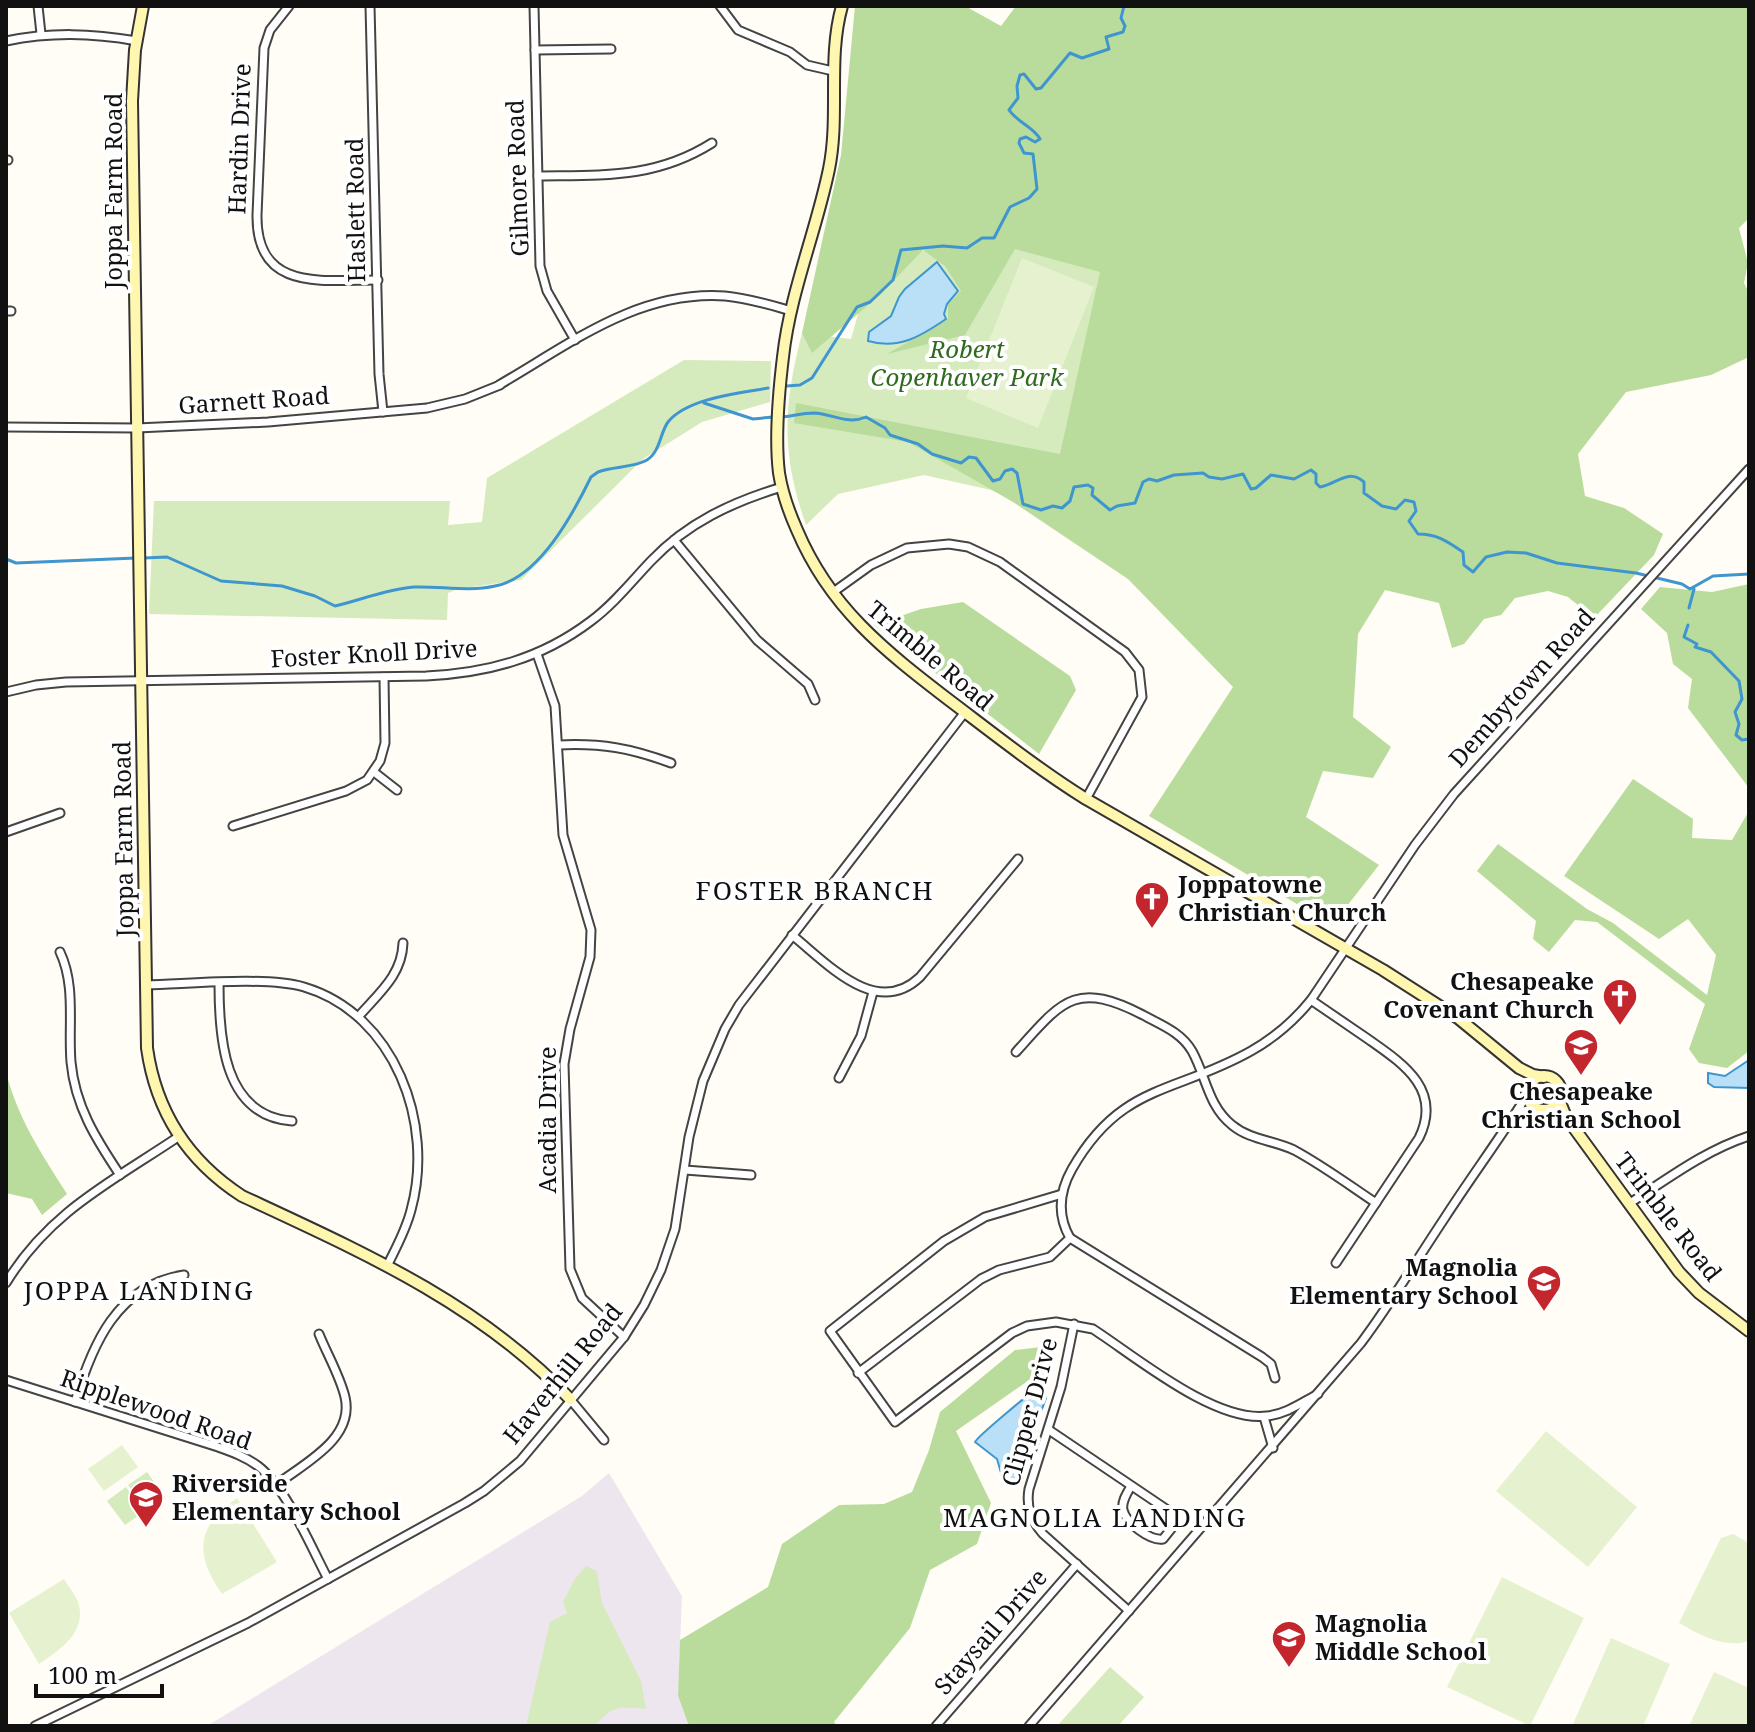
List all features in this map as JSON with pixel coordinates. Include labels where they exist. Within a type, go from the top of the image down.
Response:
[{"type":"street","points":[[38,6],[41,34]]},
{"type":"street","name":"Joppa Farm Road","points":[[143,6],[132,101],[138,545],[147,1048],[160,1101],[178,1137],[204,1167],[242,1196],[387,1266],[475,1317],[570,1399],[604,1440]]},
{"type":"street","name":"Hardin Drive","points":[[289,6],[270,30],[263,57],[257,215],[259,239],[272,264],[281,272],[320,281],[378,280]]},
{"type":"street","name":"Haslett Road","points":[[370,6],[379,374],[383,412]]},
{"type":"street","name":"Gilmore Road","points":[[534,6],[543,279],[552,302],[575,340]]},
{"type":"street","points":[[720,6],[738,30],[790,52],[807,65],[833,71]]},
{"type":"street","name":"Trimble Road","points":[[842,6],[836,31],[829,167],[792,311],[782,370],[778,456],[782,487],[803,545],[832,593],[853,620],[881,646],[1041,770],[1344,948],[1458,1018],[1519,1068],[1544,1077]]},
{"type":"street","points":[[6,41],[41,34],[94,34],[137,41]]},
{"type":"street","points":[[535,50],[611,49]]},
{"type":"street","points":[[538,176],[642,172],[673,163],[712,143]]},
{"type":"street","name":"Garnett Road","points":[[6,427],[214,426],[439,406],[499,385],[630,311],[687,297],[735,297],[792,311]]},
{"type":"street","name":"Dembytown Road","points":[[1062,1194],[1066,1178],[1081,1154],[1109,1120],[1149,1094],[1259,1046],[1288,1024],[1311,1000],[1415,845],[1454,794],[1749,469]]},
{"type":"street","name":"Foster Knoll Drive","points":[[6,692],[50,683],[384,677],[472,672],[500,667],[537,654],[576,632],[600,614],[674,540],[725,507],[782,487]]},
{"type":"street","points":[[674,540],[757,640],[808,684],[815,700]]},
{"type":"street","points":[[832,593],[871,565],[907,548],[949,544],[968,547],[1000,562],[1125,652],[1139,670],[1142,697],[1086,799]]},
{"type":"street","name":"Acadia Drive","points":[[537,654],[555,706],[563,835],[586,907],[592,938],[564,1064],[570,1269],[582,1298],[624,1337]]},
{"type":"street","points":[[233,826],[357,787],[374,772],[385,743],[384,677]]},
{"type":"street","name":"Haverhill Road","points":[[35,1726],[226,1635],[484,1491],[520,1461],[624,1337],[661,1270],[678,1218],[697,1101],[719,1042],[748,991],[965,712]]},
{"type":"street","points":[[558,745],[625,747],[671,763]]},
{"type":"street","points":[[374,772],[397,790]]},
{"type":"street","points":[[6,832],[60,813]]},
{"type":"street","points":[[792,935],[848,979],[873,992],[900,990],[914,983],[1018,859]]},
{"type":"street","points":[[359,1016],[393,978],[402,958],[403,943]]},
{"type":"street","points":[[60,952],[69,971],[71,1062],[77,1096],[90,1128],[120,1175]]},
{"type":"street","points":[[146,985],[276,983],[302,987],[334,998],[359,1016],[384,1046],[399,1072],[410,1102],[416,1138],[418,1166],[412,1209],[387,1266]]},
{"type":"street","points":[[219,984],[220,1039],[235,1081],[251,1104],[264,1114],[277,1120],[292,1121]]},
{"type":"street","points":[[839,1078],[861,1036],[873,992]]},
{"type":"street","points":[[1016,1052],[1052,1012],[1064,1004],[1087,997],[1107,999],[1174,1032],[1192,1051],[1216,1107],[1235,1128],[1294,1150],[1376,1203]]},
{"type":"street","points":[[1311,1000],[1403,1064],[1417,1079],[1426,1108],[1423,1130],[1336,1263]]},
{"type":"street","name":"Trimble Road","points":[[1519,1068],[1528,1092]]},
{"type":"street","points":[[1029,1726],[1366,1337],[1492,1144],[1519,1112],[1533,1081],[1544,1077],[1558,1084],[1559,1100],[1542,1109],[1519,1112]]},
{"type":"street","points":[[1528,1092],[1542,1109],[1566,1117]]},
{"type":"street","name":"Trimble Road","points":[[1559,1100],[1566,1117],[1679,1272],[1709,1301],[1749,1331]]},
{"type":"street","points":[[1630,1203],[1698,1158],[1722,1145],[1749,1136]]},
{"type":"street","points":[[6,1283],[9,1270],[50,1226],[74,1206],[178,1137]]},
{"type":"street","points":[[685,1170],[751,1175]]},
{"type":"street","points":[[1275,1378],[1271,1364],[1262,1357],[1070,1238],[1062,1218],[1062,1194],[985,1217],[944,1241],[830,1331],[895,1422],[1012,1333],[1041,1323],[1074,1324],[1093,1329],[1204,1402],[1226,1411],[1264,1417],[1290,1410],[1318,1394]]},
{"type":"street","points":[[858,1373],[975,1283],[999,1270],[1050,1257],[1070,1238]]},
{"type":"street","points":[[75,1402],[92,1351],[111,1319],[157,1281],[184,1275]]},
{"type":"street","name":"Clipper Drive","points":[[1074,1324],[1049,1430],[1029,1489],[1027,1505],[1038,1528],[1129,1611]]},
{"type":"street","points":[[276,1485],[332,1442],[344,1424],[346,1399],[319,1334]]},
{"type":"street","name":"Ripplewood Road","points":[[6,1380],[236,1454],[258,1466],[276,1485],[328,1579]]},
{"type":"street","points":[[1264,1417],[1273,1448]]},
{"type":"street","points":[[1049,1430],[1169,1511],[1174,1519],[1173,1530],[1163,1539],[1150,1538],[1125,1514],[1122,1507],[1131,1486]]},
{"type":"street","name":"Staysail Drive","points":[[936,1726],[1077,1564]]},
{"type":"shaded area","points":[[609,1473],[682,1596],[678,1696],[689,1726],[207,1726],[582,1496]]},
{"type":"green space","points":[[855,6],[965,6],[1001,26],[1016,6],[1749,6],[1749,218],[1739,228],[1748,263],[1744,283],[1749,293],[1749,357],[1711,375],[1626,392],[1578,454],[1585,496],[1624,508],[1663,534],[1654,555],[1594,618],[1568,597],[1548,591],[1515,598],[1501,615],[1484,619],[1464,644],[1452,648],[1439,603],[1385,590],[1358,634],[1353,717],[1391,747],[1373,778],[1323,771],[1306,817],[1379,865],[1332,925],[1149,816],[1233,687],[1128,579],[1013,502],[908,442],[794,423],[796,403],[1060,454],[1100,272],[1015,249],[965,335],[887,354],[948,319],[948,304],[961,291],[945,266],[923,250],[879,296],[812,353],[802,333],[841,155]]},
{"type":"green space","name":"Robert Copenhaver Park","points":[[1134,221],[1051,507],[924,475],[838,494],[806,525],[792,475],[788,430],[791,384],[802,333],[851,339],[874,258]]},
{"type":"green space","points":[[1022,258],[1094,287],[1038,428],[966,398]]},
{"type":"green space","points":[[684,360],[771,361],[770,402],[702,422],[643,459],[521,580],[448,593],[447,620],[149,614],[154,501],[450,501],[448,525],[482,522],[487,478]]},
{"type":"green space","points":[[1749,584],[1749,788],[1688,708],[1692,679],[1673,664],[1667,633],[1641,609],[1660,587],[1712,592]]},
{"type":"green space","points":[[963,602],[1070,676],[1076,690],[1039,754],[874,625],[921,609]]},
{"type":"green space","points":[[1633,779],[1693,819],[1692,838],[1732,840],[1749,811],[1749,1051],[1727,1068],[1699,1063],[1689,1049],[1705,1004],[1597,922],[1575,920],[1549,952],[1533,939],[1536,921],[1477,871],[1498,844],[1587,909],[1613,923],[1707,995],[1716,955],[1688,919],[1659,939],[1564,876]]},
{"type":"green space","points":[[6,1071],[23,1120],[67,1194],[42,1215],[32,1199],[6,1193]]},
{"type":"green space","points":[[1057,1345],[1044,1378],[1035,1376],[956,1431],[991,1503],[977,1544],[930,1570],[910,1628],[834,1722],[837,1726],[689,1726],[678,1696],[680,1640],[768,1587],[782,1544],[839,1505],[884,1504],[912,1492],[940,1412],[1015,1350]]},
{"type":"green space","points":[[1546,1431],[1637,1507],[1588,1567],[1496,1491]]},
{"type":"green space","points":[[122,1445],[138,1467],[104,1491],[88,1469]]},
{"type":"green space","points":[[147,1472],[165,1497],[147,1510],[128,1485]]},
{"type":"green space","points":[[126,1487],[144,1512],[125,1525],[107,1501]]},
{"type":"green space","points":[[237,1498],[277,1562],[222,1594],[207,1566],[204,1542],[213,1519]]},
{"type":"green space","points":[[1733,1534],[1749,1543],[1749,1641],[1740,1643],[1722,1642],[1679,1623],[1721,1538]]},
{"type":"green space","points":[[586,1566],[597,1571],[602,1603],[641,1681],[646,1709],[618,1708],[595,1726],[526,1726],[550,1622],[567,1613],[563,1602],[574,1580]]},
{"type":"green space","points":[[1502,1577],[1584,1618],[1530,1726],[1447,1687]]},
{"type":"green space","points":[[64,1579],[78,1602],[79,1622],[70,1639],[39,1664],[9,1613]]},
{"type":"green space","points":[[1611,1638],[1670,1664],[1643,1726],[1573,1724]]},
{"type":"green space","points":[[1110,1667],[1144,1697],[1118,1726],[1057,1726]]},
{"type":"green space","points":[[1714,1672],[1749,1688],[1749,1726],[1689,1726]]},
{"type":"water","points":[[937,262],[958,291],[947,304],[946,319],[909,340],[890,344],[868,341],[869,332],[891,316],[905,289]]},
{"type":"water","points":[[1749,1060],[1749,1088],[1714,1087],[1708,1083],[1708,1073],[1725,1076]]},
{"type":"water","points":[[1038,1388],[1046,1398],[1015,1483],[1010,1486],[1004,1483],[997,1459],[975,1442]]},
{"type":"waterway","name":"FOSTER BRANCH","points":[[787,386],[800,385],[812,378],[857,307],[870,302],[893,280],[901,250],[943,246],[967,248],[982,238],[994,238],[1010,207],[1029,198],[1037,189],[1033,154],[1024,153],[1019,143],[1026,137],[1035,142],[1040,139],[1009,110],[1018,98],[1020,75],[1024,74],[1036,89],[1041,88],[1070,53],[1082,58],[1109,49],[1106,37],[1123,32],[1125,26],[1121,18],[1124,6]]},
{"type":"waterway","name":"FOSTER BRANCH","points":[[144,558],[167,557],[221,581],[282,586],[335,606],[404,588],[475,589],[495,586],[511,581],[540,558],[575,509],[591,477],[598,472],[641,463],[651,457],[665,426],[677,414],[701,402],[768,388]]},
{"type":"waterway","points":[[704,403],[753,419],[773,417]]},
{"type":"waterway","points":[[781,417],[814,413],[847,420],[866,417],[885,428],[890,435],[918,444],[932,454],[961,463],[969,457],[976,458],[993,481],[1012,469],[1017,473],[1023,504],[1041,510],[1053,506],[1062,508],[1070,501],[1074,487],[1088,485],[1093,488],[1092,495],[1110,510],[1135,503],[1143,482],[1149,479],[1157,481],[1174,475],[1203,473],[1222,479],[1243,474],[1251,489],[1271,475],[1294,479],[1311,470],[1316,474],[1316,483],[1320,487],[1353,476],[1364,482],[1364,493],[1382,506],[1396,509],[1405,500],[1414,502],[1416,511],[1409,521],[1418,534],[1442,539],[1463,552],[1464,565],[1473,572],[1486,557],[1507,552],[1526,553],[1557,563],[1636,573],[1682,584],[1690,589],[1713,576],[1749,574]]},
{"type":"waterway","name":"FOSTER BRANCH","points":[[6,559],[16,563],[136,558]]},
{"type":"waterway","points":[[1689,608],[1694,589]]},
{"type":"waterway","points":[[1688,625],[1684,637],[1697,644],[1695,647],[1711,652],[1739,681],[1742,699],[1735,712],[1739,724],[1736,735],[1742,740],[1749,739]]},
{"type":"place","name":"Joppatowne Christian Church","points":[[1152,930]]},
{"type":"place","name":"Chesapeake Covenant Church","points":[[1620,1027]]},
{"type":"place","name":"Chesapeake Christian School","points":[[1581,1077]]},
{"type":"place","name":"Magnolia Elementary School","points":[[1544,1313]]},
{"type":"place","name":"Riverside Elementary School","points":[[146,1529]]},
{"type":"place","name":"Magnolia Middle School","points":[[1289,1669]]},
{"type":"district","name":"FOSTER BRANCH","points":[[815,891]]},
{"type":"district","name":"JOPPA LANDING","points":[[139,1291]]},
{"type":"district","name":"MAGNOLIA LANDING","points":[[1095,1518]]}]
